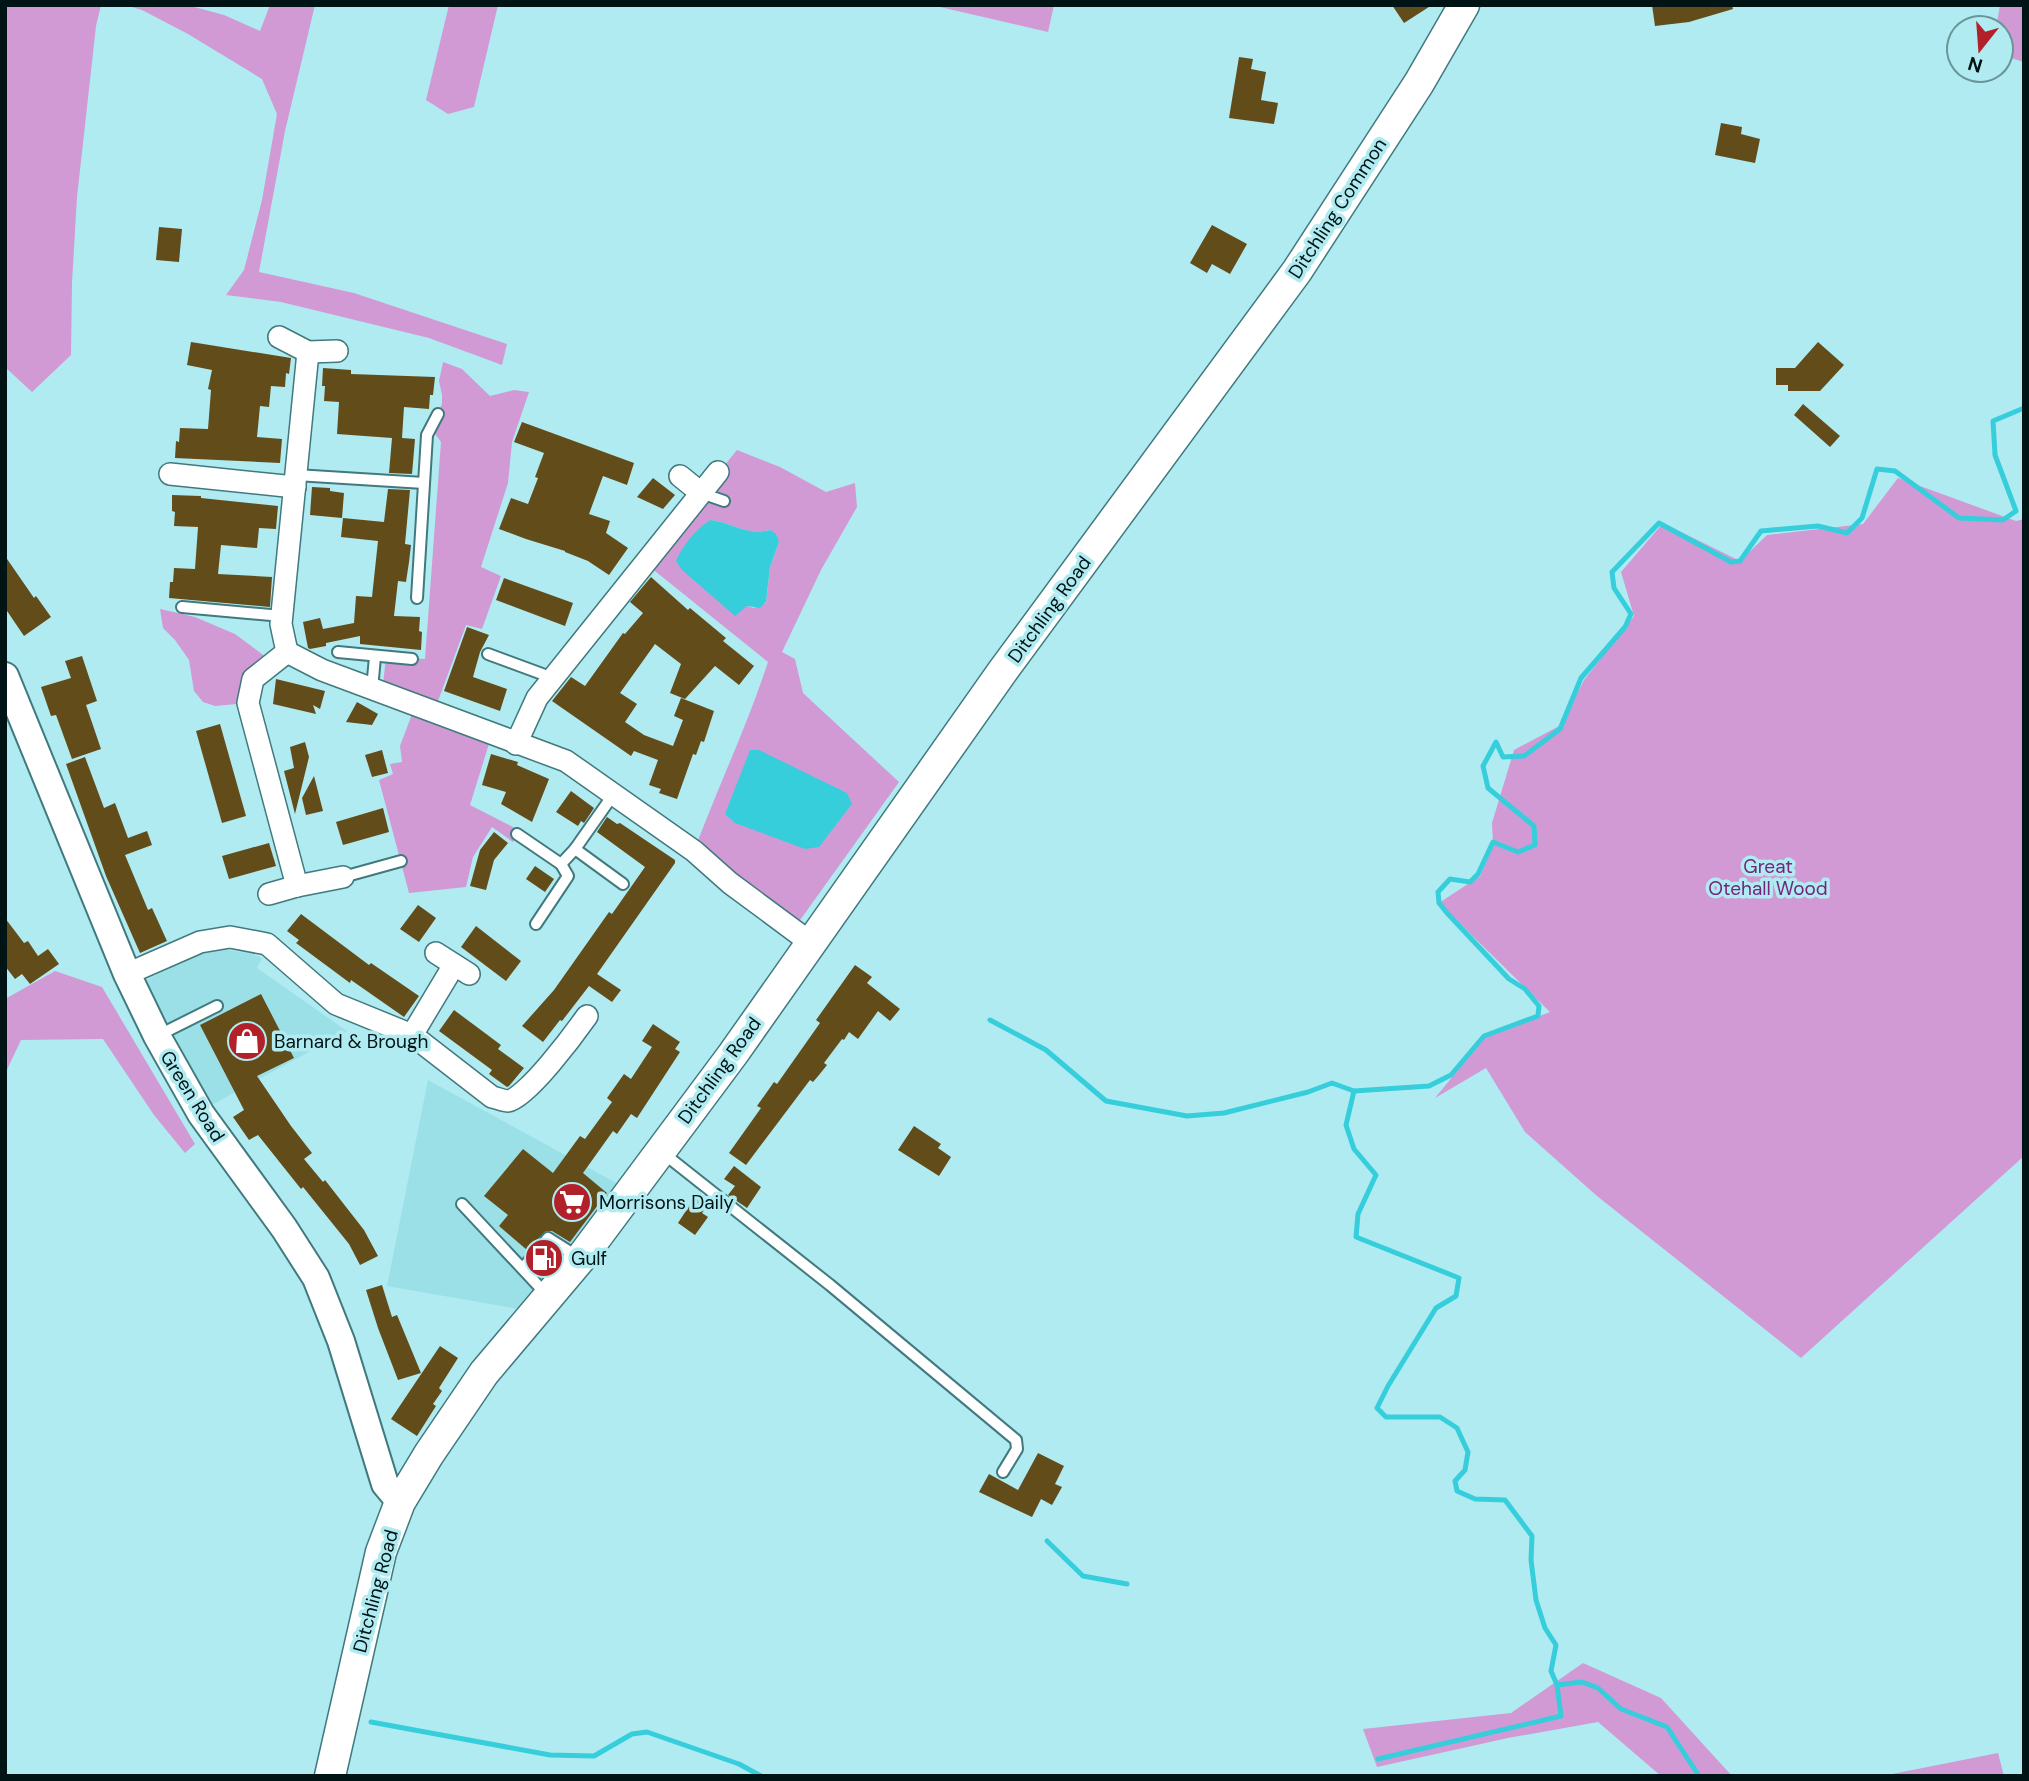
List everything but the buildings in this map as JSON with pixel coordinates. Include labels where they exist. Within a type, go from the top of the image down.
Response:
[{"type":"main road","name":"Ditchling Common","points":[[1199,404],[1297,271],[1419,83],[1464,5]]},
{"type":"main road","name":"Ditchling Road","points":[[330,1776],[381,1552],[400,1502],[429,1454],[484,1373],[581,1258],[733,1054],[1002,672],[1199,404]]},
{"type":"street","points":[[279,337],[308,352],[337,351]]},
{"type":"street","points":[[308,352],[281,624],[288,652],[322,670],[566,761],[694,851],[730,883],[810,943]]},
{"type":"street","points":[[516,744],[537,698],[718,472]]},
{"type":"street","points":[[170,474],[295,481]]},
{"type":"street","points":[[680,476],[701,493]]},
{"type":"street","points":[[288,652],[253,679],[248,703],[297,886]]},
{"type":"street","name":"Green Road","points":[[5,676],[127,974],[156,1036],[201,1114],[284,1228],[316,1278],[341,1341],[385,1483],[400,1502]]},
{"type":"street","points":[[269,894],[343,877]]},
{"type":"street","points":[[127,974],[200,942],[230,937],[267,944],[336,1004],[412,1035],[492,1097],[507,1101],[517,1097],[560,1053],[587,1016]]},
{"type":"street","points":[[412,1035],[462,970],[436,953]]},
{"type":"lane","points":[[417,598],[427,435],[438,414]]},
{"type":"lane","points":[[295,481],[424,483]]},
{"type":"lane","points":[[701,493],[724,501]]},
{"type":"lane","points":[[182,607],[282,616]]},
{"type":"lane","points":[[338,652],[412,659]]},
{"type":"lane","points":[[488,654],[553,678]]},
{"type":"lane","points":[[372,689],[375,657]]},
{"type":"lane","points":[[561,864],[575,849],[613,795]]},
{"type":"lane","points":[[517,834],[561,864],[568,876],[536,924]]},
{"type":"lane","points":[[575,849],[623,884]]},
{"type":"lane","points":[[343,877],[401,861]]},
{"type":"lane","points":[[156,1036],[217,1006]]},
{"type":"lane","points":[[661,1151],[830,1285],[1016,1440],[1017,1449],[1003,1472]]},
{"type":"lane","points":[[462,1204],[548,1297]]},
{"type":"lane","points":[[523,1268],[548,1238],[581,1258]]},
{"type":"shaded area","points":[[209,947],[262,958],[257,968],[347,1031],[208,1107],[141,983]]},
{"type":"shaded area","points":[[428,1080],[620,1185],[518,1309],[387,1286]]},
{"type":"green space","points":[[5,5],[101,5],[96,26],[77,197],[71,355],[32,392],[5,367]]},
{"type":"green space","points":[[125,5],[187,5],[224,15],[260,31],[270,5],[315,5],[285,131],[259,272],[354,293],[507,344],[502,365],[429,338],[281,302],[226,295],[244,270],[262,200],[277,114],[262,79],[188,34],[142,10]]},
{"type":"green space","points":[[449,5],[498,5],[474,107],[448,114],[426,100]]},
{"type":"green space","points":[[940,5],[1054,5],[1048,32]]},
{"type":"green space","points":[[2000,5],[2024,5],[2024,62],[2015,59],[2015,14],[1998,14]]},
{"type":"green space","points":[[443,362],[462,369],[490,396],[514,390],[529,392],[512,442],[508,483],[481,567],[501,576],[482,629],[466,625],[434,712],[492,734],[470,805],[519,830],[513,842],[492,827],[473,857],[466,887],[409,893],[379,780],[393,774],[390,764],[402,762],[400,746],[415,706],[382,693],[386,657],[425,659],[441,442],[431,428],[442,404],[439,381]]},
{"type":"green space","points":[[737,450],[780,467],[826,492],[855,483],[857,507],[821,570],[782,652],[795,659],[803,693],[899,782],[793,930],[694,851],[768,662],[645,563]],"holes":[[[711,520],[747,530],[770,530],[779,542],[770,567],[766,603],[754,608],[747,606]]]},
{"type":"green space","name":"Great Otehall Wood","points":[[1898,478],[2016,521],[2024,519],[2024,1156],[1801,1358],[1597,1196],[1525,1132],[1486,1068],[1435,1098],[1485,1037],[1550,1012],[1439,903],[1480,876],[1493,845],[1492,823],[1514,750],[1561,725],[1584,680],[1634,616],[1621,572],[1663,523],[1740,561],[1767,535],[1863,524]]},
{"type":"green space","points":[[160,609],[195,617],[235,634],[274,663],[248,703],[215,706],[203,702],[194,691],[189,660],[163,628]]},
{"type":"green space","points":[[55,971],[102,987],[195,1144],[185,1153],[154,1115],[103,1039],[21,1040],[5,1074],[5,999]]},
{"type":"green space","points":[[1583,1663],[1661,1698],[1732,1776],[1661,1776],[1598,1722],[1508,1738],[1377,1767],[1363,1729],[1511,1713]]},
{"type":"green space","points":[[1998,1753],[2004,1776],[1882,1776]]},
{"type":"water","points":[[711,520],[747,530],[770,530],[776,534],[779,542],[770,567],[766,602],[760,608],[747,606],[735,616],[682,570],[676,561],[690,538]]},
{"type":"water","points":[[750,750],[759,750],[847,793],[852,804],[819,847],[805,849],[735,823],[725,814]]},
{"type":"waterway","points":[[990,1020],[1046,1050],[1106,1101],[1187,1116],[1224,1113],[1308,1092],[1332,1083],[1354,1091],[1429,1086],[1451,1075],[1484,1036],[1538,1016],[1539,1006],[1525,989],[1509,979],[1447,913],[1439,903],[1438,892],[1450,879],[1470,882],[1478,874],[1493,842],[1518,852],[1535,845],[1534,826],[1488,788],[1483,766],[1496,742],[1503,757],[1524,756],[1560,729],[1581,678],[1625,627],[1631,614],[1614,588],[1612,572],[1659,523],[1731,562],[1740,561],[1761,531],[1818,526],[1847,533],[1862,518],[1877,469],[1895,471],[1959,518],[2003,520],[2016,511],[1995,455],[1993,421],[2024,408]]},
{"type":"waterway","points":[[1354,1091],[1346,1125],[1354,1149],[1376,1175],[1358,1214],[1356,1237],[1459,1278],[1456,1296],[1436,1308],[1377,1408],[1386,1417],[1440,1417],[1457,1428],[1468,1452],[1465,1470],[1455,1481],[1457,1491],[1475,1499],[1505,1500],[1532,1536],[1531,1560],[1536,1600],[1545,1628],[1556,1645],[1551,1671],[1557,1685],[1582,1682],[1598,1688],[1621,1709],[1667,1727],[1699,1776]]},
{"type":"waterway","points":[[1047,1541],[1083,1576],[1127,1584]]},
{"type":"waterway","points":[[1378,1759],[1561,1716],[1557,1685]]},
{"type":"waterway","points":[[371,1722],[550,1755],[594,1756],[632,1734],[647,1732],[739,1764],[761,1776]]},
{"type":"place","name":"Barnard & Brough","points":[[247,1041]]},
{"type":"place","name":"Morrisons Daily","points":[[572,1202]]},
{"type":"place","name":"Gulf","points":[[544,1258]]}]
